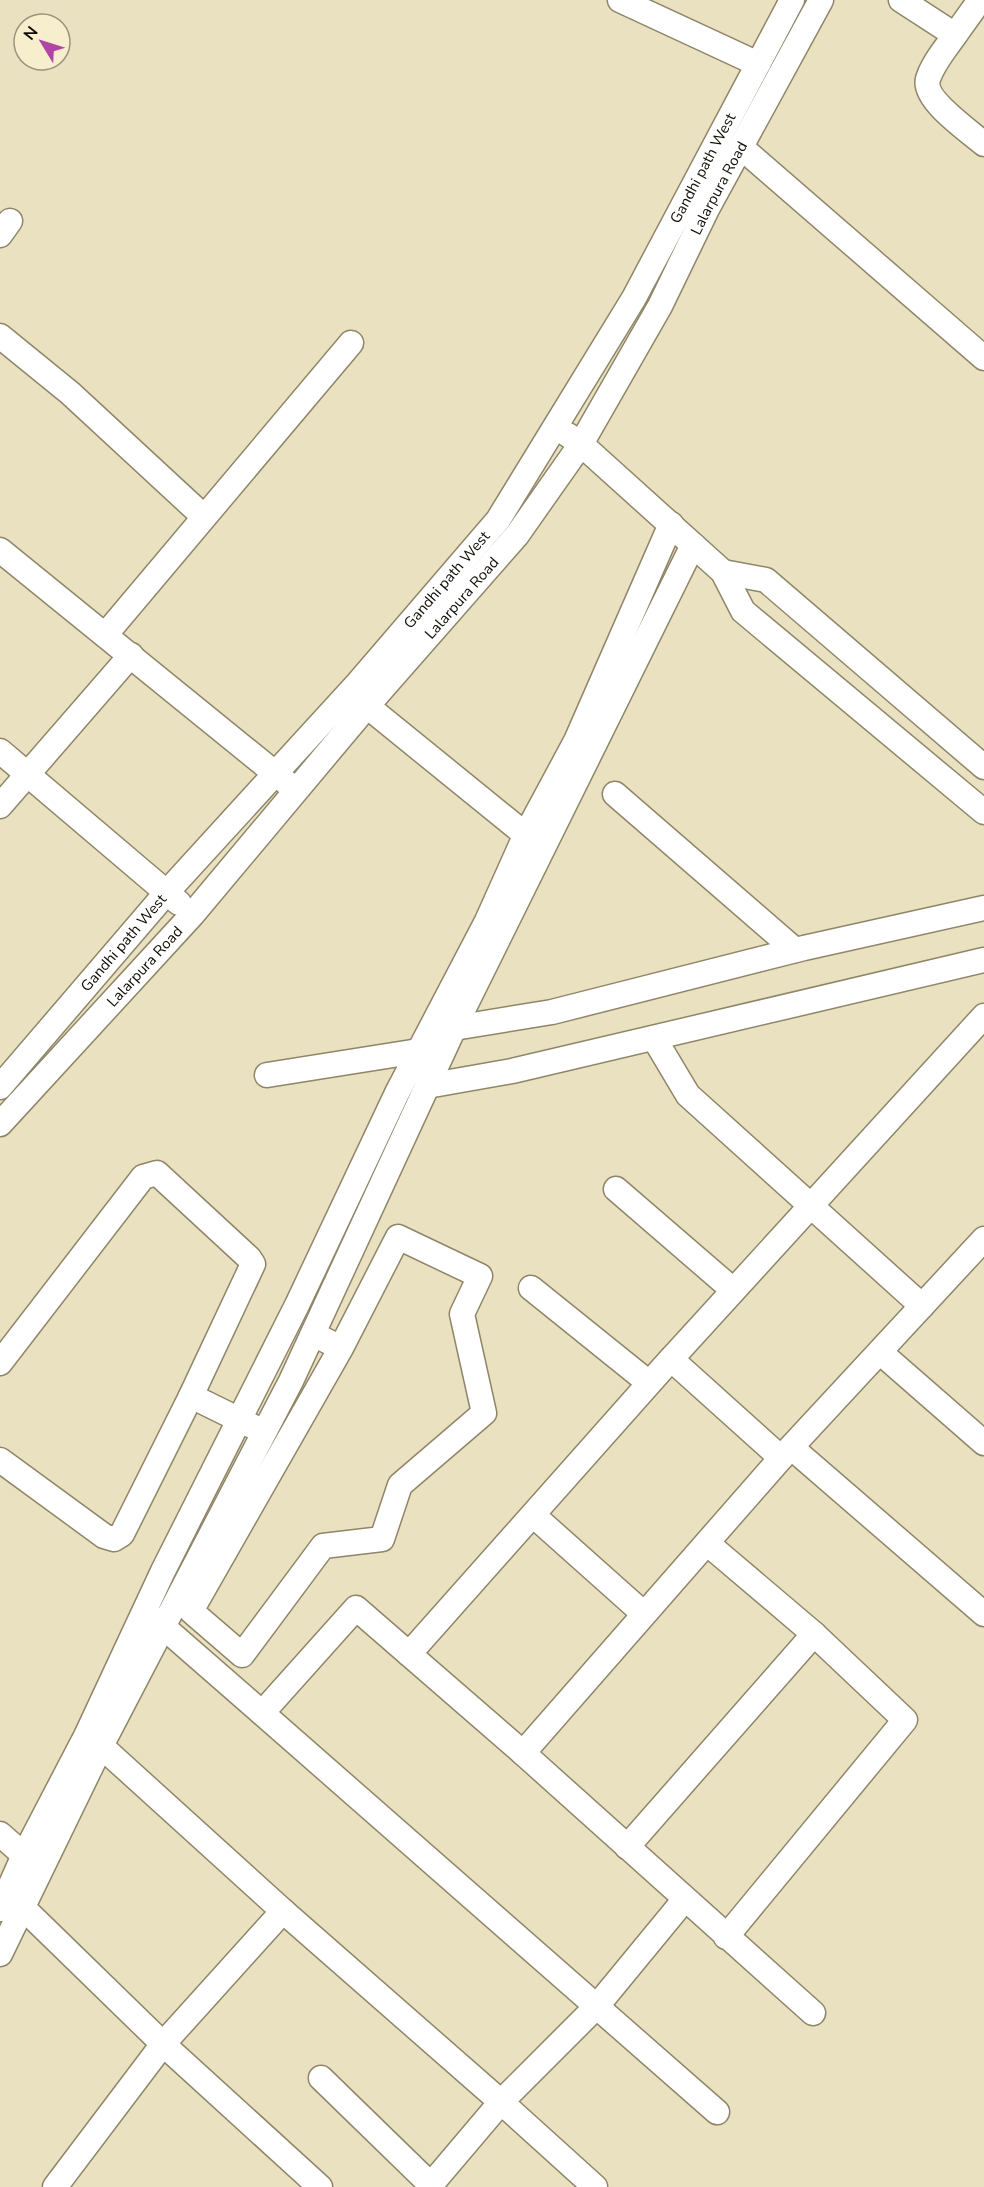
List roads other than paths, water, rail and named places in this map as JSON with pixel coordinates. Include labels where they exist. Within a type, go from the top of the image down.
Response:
[{"type":"street","points":[[620,0],[758,64]]},
{"type":"street","name":"Gandhi path West","points":[[0,1088],[167,892],[276,774],[498,520],[557,428],[634,298],[792,0]]},
{"type":"street","name":"Lalarpura Road","points":[[1,1121],[192,915],[295,790],[517,535],[581,444],[660,306],[707,209],[821,0]]},
{"type":"street","points":[[901,0],[955,34]]},
{"type":"street","points":[[980,0],[955,34],[928,80],[928,91],[937,103],[984,144]]},
{"type":"street","points":[[742,148],[984,358]]},
{"type":"street","points":[[0,336],[70,393],[203,516]]},
{"type":"street","points":[[106,634],[351,343]]},
{"type":"street","points":[[557,428],[581,444],[723,572],[743,611],[984,812]]},
{"type":"street","points":[[0,1954],[10,1904],[101,1746],[309,1342],[450,1037],[670,524]]},
{"type":"street","points":[[32,1863],[86,1736],[144,1612],[419,1052],[487,921],[534,842],[693,545]]},
{"type":"street","points":[[0,550],[295,790]]},
{"type":"street","points":[[723,572],[766,580],[984,767]]},
{"type":"street","points":[[0,806],[131,655]]},
{"type":"street","points":[[367,706],[534,842]]},
{"type":"street","points":[[0,751],[192,915]]},
{"type":"street","points":[[615,794],[795,950]]},
{"type":"street","points":[[267,1074],[419,1052],[450,1037],[795,950],[984,908]]},
{"type":"street","points":[[427,1086],[512,1071],[984,960]]},
{"type":"street","points":[[409,1654],[670,1359],[984,1016]]},
{"type":"street","points":[[654,1038],[688,1095],[922,1306]]},
{"type":"street","points":[[0,1363],[143,1177],[157,1173],[253,1264],[191,1396],[122,1534],[114,1539],[104,1536],[0,1460]]},
{"type":"street","points":[[616,1189],[733,1290]]},
{"type":"street","points":[[345,1203],[369,1213]]},
{"type":"street","points":[[398,1237],[480,1276],[462,1314],[484,1413],[400,1485],[382,1539],[323,1546],[242,1655],[191,1611],[341,1348],[398,1237]]},
{"type":"street","points":[[523,1753],[786,1453],[881,1353],[922,1306],[979,1254]]},
{"type":"street","points":[[531,1288],[649,1383]]},
{"type":"street","points":[[280,1339],[341,1348]]},
{"type":"street","points":[[881,1353],[984,1443]]},
{"type":"street","points":[[670,1359],[984,1614]]},
{"type":"street","points":[[191,1396],[264,1432]]},
{"type":"street","points":[[533,1515],[644,1614]]},
{"type":"street","points":[[708,1544],[814,1634],[905,1720],[726,1937]]},
{"type":"street","points":[[262,1713],[356,1608],[523,1753],[813,2013]]},
{"type":"street","points":[[144,1612],[163,1626],[717,2112]]},
{"type":"street","points":[[627,1847],[814,1634]]},
{"type":"street","points":[[101,1746],[283,1911],[595,2187]]},
{"type":"street","points":[[0,1834],[32,1863]]},
{"type":"street","points":[[321,2078],[430,2186],[501,2102],[597,2006],[685,1899]]},
{"type":"street","points":[[10,1904],[320,2187]]},
{"type":"street","points":[[55,2187],[163,2044],[283,1911]]}]
